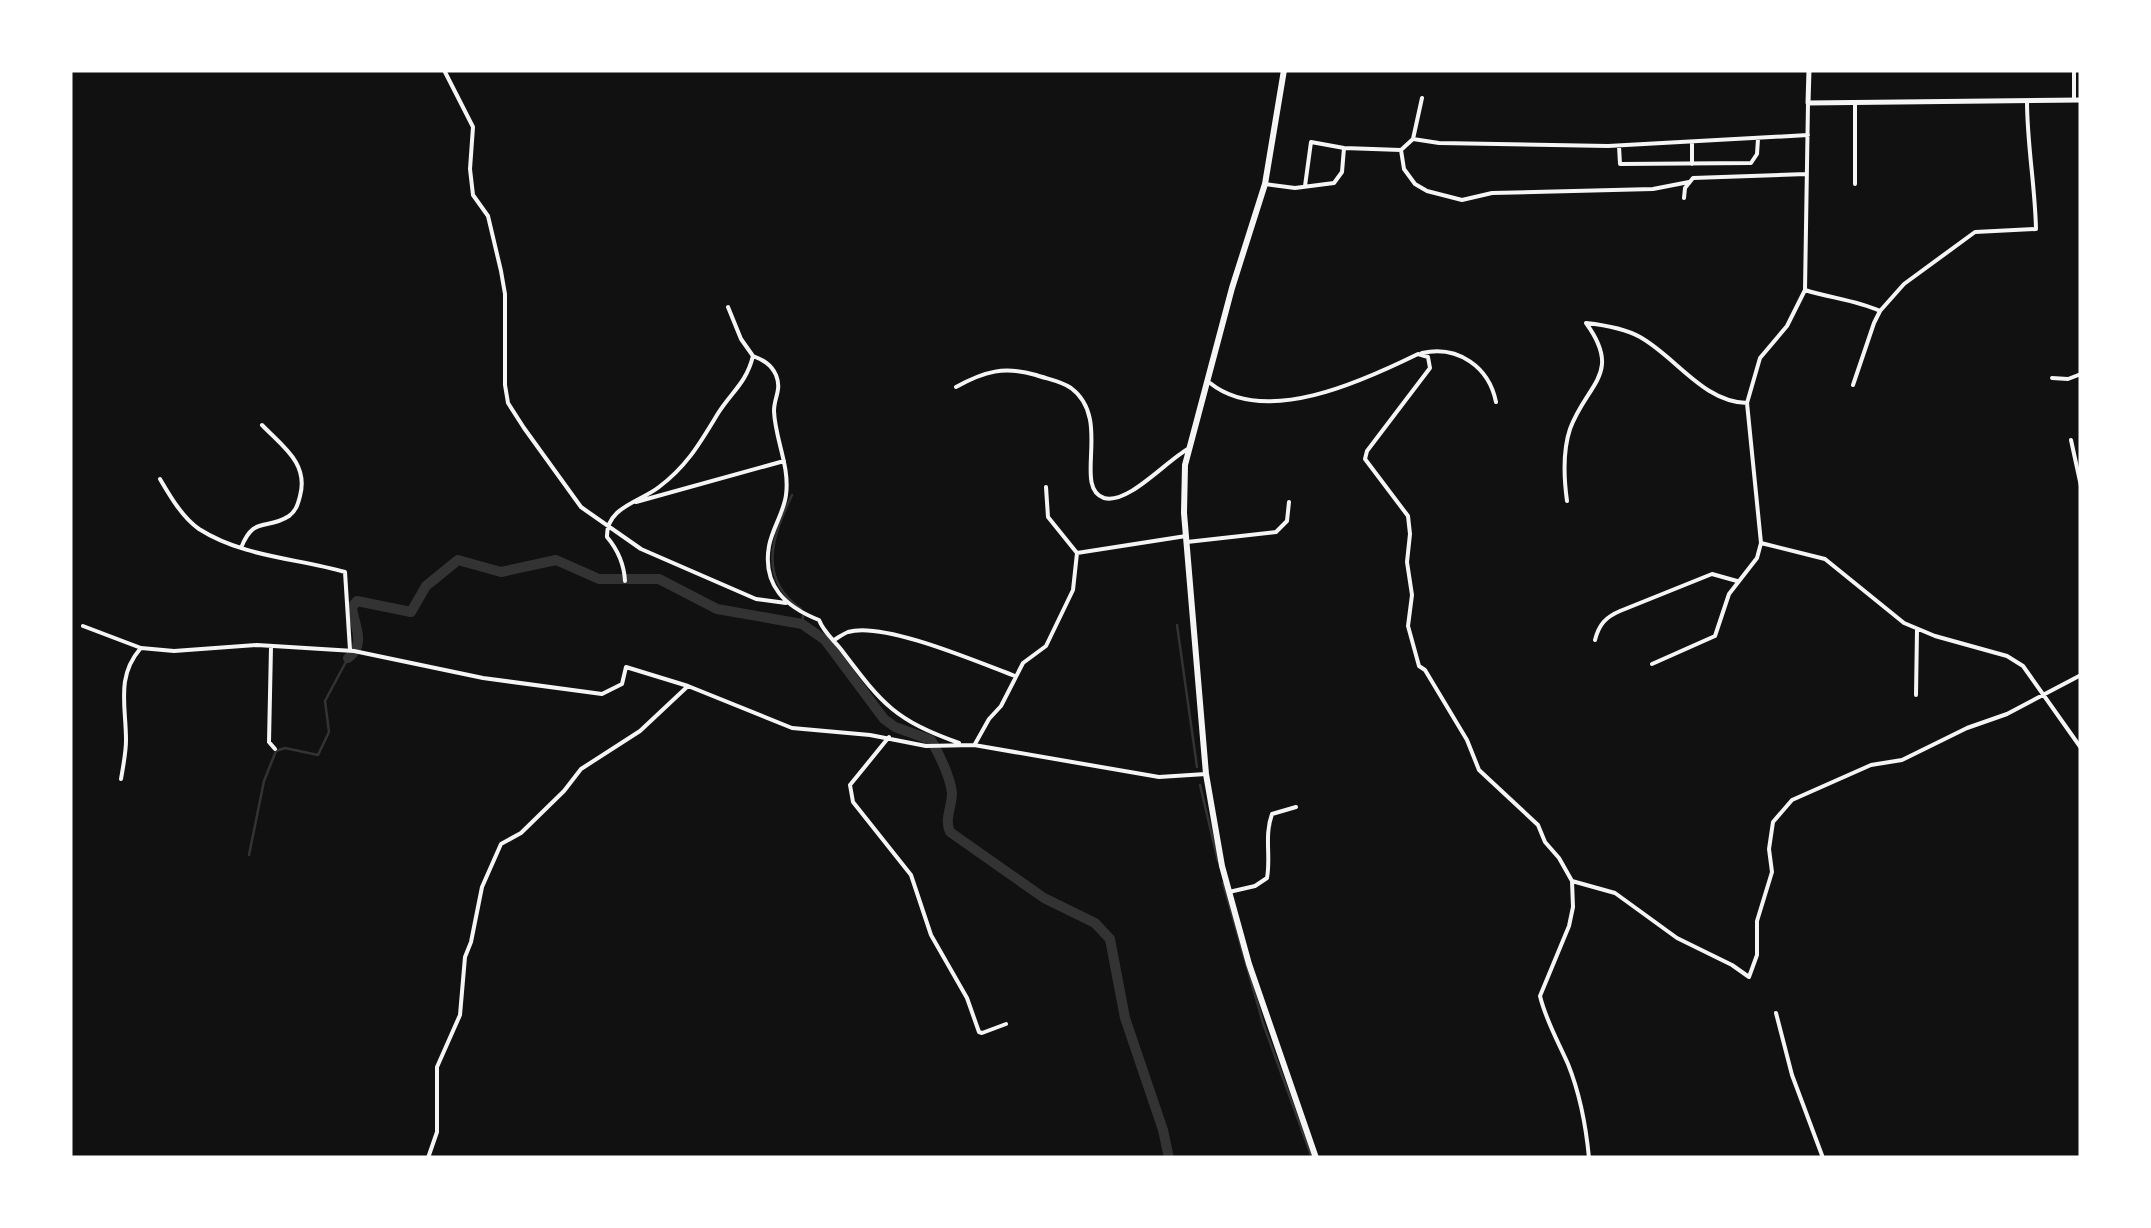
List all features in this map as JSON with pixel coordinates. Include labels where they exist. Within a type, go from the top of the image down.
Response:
[{"type":"main road","points":[[1284,70],[1264,184],[1185,465],[1186,539],[1206,774],[1229,892],[1249,964],[1316,1158]]},
{"type":"street","points":[[444,70],[473,126],[473,195],[488,216],[502,271],[508,403],[581,507],[606,526],[641,549],[756,599],[786,603]]},
{"type":"street","points":[[1652,664],[1715,636],[1724,606],[1757,558],[1761,544],[1747,403],[1760,358],[1787,326],[1805,290],[1810,70]]},
{"type":"street","points":[[1808,102],[2078,100],[2074,70]]},
{"type":"street","points":[[1306,186],[1311,142],[1344,148],[1402,150],[1413,140],[1422,98]]},
{"type":"street","points":[[1853,385],[1880,310],[1919,271],[1976,232],[2036,228],[2027,101]]},
{"type":"street","points":[[1854,102],[1855,184]]},
{"type":"street","points":[[1413,140],[1618,146],[1808,135]]},
{"type":"street","points":[[1618,146],[1620,164],[1750,163],[1758,138]]},
{"type":"street","points":[[1692,141],[1692,164]]},
{"type":"street","points":[[1264,184],[1295,188],[1334,183],[1340,179],[1344,148]]},
{"type":"street","points":[[1402,150],[1404,170],[1414,184],[1462,200],[1492,192],[1653,188],[1689,182]]},
{"type":"street","points":[[1684,198],[1693,178],[1807,174]]},
{"type":"street","points":[[1805,290],[1880,310]]},
{"type":"street","points":[[728,307],[741,339],[753,356],[772,368],[780,388],[774,408],[786,497],[769,546],[770,579],[786,603],[819,620],[884,705],[928,732],[964,744]]},
{"type":"street","points":[[1567,501],[1568,434],[1603,367],[1601,347],[1586,323],[1629,331],[1714,394],[1728,402],[1747,403]]},
{"type":"street","points":[[1206,380],[1237,397],[1274,401],[1358,382],[1418,354],[1440,350],[1477,366],[1493,386],[1496,402]]},
{"type":"street","points":[[1418,354],[1428,357],[1430,368],[1365,456],[1408,516],[1407,562],[1412,595],[1408,626],[1418,666],[1425,670],[1467,740],[1480,770],[1538,825],[1572,881],[1573,908],[1568,926],[1540,996],[1583,1111],[1589,1158]]},
{"type":"street","points":[[625,581],[618,550],[606,537],[606,526],[615,513],[660,487],[696,452],[718,414],[748,376],[753,356]]},
{"type":"street","points":[[956,387],[1001,368],[1020,370],[1070,388],[1092,426],[1089,477],[1092,488],[1102,498],[1140,488],[1170,459],[1190,448]]},
{"type":"street","points":[[2052,378],[2081,374]]},
{"type":"street","points":[[240,548],[254,526],[287,518],[296,509],[304,483],[287,446],[262,425]]},
{"type":"street","points":[[2070,440],[2081,486]]},
{"type":"street","points":[[632,504],[784,461]]},
{"type":"street","points":[[160,479],[200,529],[240,548],[345,572],[354,651]]},
{"type":"street","points":[[974,745],[1023,664],[1046,646],[1073,590],[1077,553],[1048,517],[1046,487]]},
{"type":"street","points":[[1077,553],[1276,532],[1288,521],[1290,502]]},
{"type":"street","points":[[1761,544],[1826,559],[1876,603],[1917,630],[2007,656],[2023,666],[2081,748]]},
{"type":"street","points":[[1595,640],[1598,627],[1620,610],[1712,574],[1738,582]]},
{"type":"street","points":[[82,626],[141,648],[174,652],[272,646],[354,651],[484,678],[602,694],[622,684],[626,667],[688,686],[792,728],[889,738],[926,746],[974,745],[1149,776],[1206,774]]},
{"type":"street","points":[[1916,695],[1917,630]]},
{"type":"street","points":[[834,640],[850,631],[901,638],[935,646],[1017,677]]},
{"type":"street","points":[[272,646],[269,742],[275,748]]},
{"type":"street","points":[[121,780],[126,742],[124,678],[141,648]]},
{"type":"street","points":[[1572,881],[1615,892],[1678,938],[1749,977],[1757,955],[1757,921],[1772,872],[1769,850],[1773,822],[1792,800],[1871,765],[1902,760],[1937,741],[2007,714],[2081,675]]},
{"type":"street","points":[[428,1158],[437,1132],[437,1066],[460,1015],[465,957],[482,886],[501,844],[521,833],[581,769],[640,731],[688,686]]},
{"type":"street","points":[[889,738],[853,780],[853,802],[911,875],[931,935],[966,998],[978,1032],[982,1034],[1006,1024]]},
{"type":"street","points":[[1229,892],[1256,886],[1267,878],[1270,864],[1266,830],[1272,814],[1296,807]]},
{"type":"street","points":[[1776,1014],[1792,1075],[1823,1158]]},
{"type":"waterway","points":[[792,495],[774,541],[774,570],[778,584],[801,609]]},
{"type":"waterway","points":[[348,658],[358,641],[352,607],[357,601],[411,612],[426,586],[458,560],[501,572],[556,560],[599,579],[659,579],[717,609],[802,624],[825,640],[884,719],[931,740],[951,786],[950,832],[1044,898],[1095,923],[1110,939],[1125,1018],[1169,1158]]},
{"type":"waterway","points":[[802,624],[803,616]]},
{"type":"waterway","points":[[1177,625],[1197,767]]},
{"type":"waterway","points":[[249,855],[264,781],[276,751],[285,748],[318,755],[329,732],[325,701],[348,658]]},
{"type":"waterway","points":[[1200,785],[1218,861]]},
{"type":"waterway","points":[[1223,883],[1263,1023],[1312,1158]]}]
